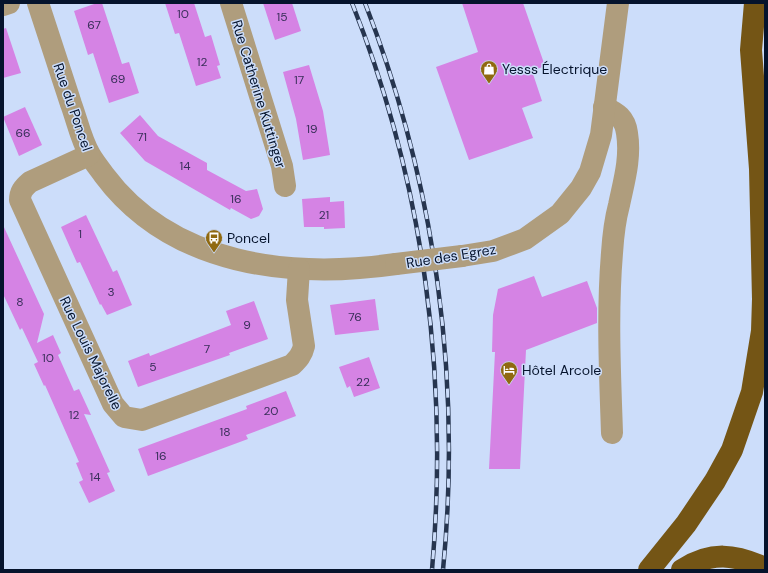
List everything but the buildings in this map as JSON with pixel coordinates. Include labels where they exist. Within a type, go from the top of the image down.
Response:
[{"type":"highway","points":[[649,570],[686,524],[715,481],[732,450],[752,392],[762,331],[763,299],[760,169],[751,50],[755,3]]},
{"type":"highway","points":[[764,3],[765,15]]},
{"type":"highway","points":[[682,570],[695,562],[711,557],[728,556],[748,560],[765,568]]},
{"type":"street","points":[[3,5],[10,3]]},
{"type":"street","name":"Rue du Poncel","points":[[38,3],[89,155],[114,188],[133,208],[165,231],[214,253],[265,265],[299,270],[362,269],[396,264]]},
{"type":"street","name":"Rue Catherine Kuttinger","points":[[230,3],[282,166],[286,186]]},
{"type":"street","name":"Rue des Egrez","points":[[396,264],[493,252],[511,246],[525,239],[560,214],[574,198],[590,172],[601,135],[618,3]]},
{"type":"street","points":[[604,107],[615,112],[624,122],[627,148],[627,170],[618,206],[612,253],[609,338],[612,433]]},
{"type":"street","name":"Rue Louis Majorelle","points":[[89,155],[30,182],[22,191],[20,200],[113,404],[124,417],[142,420],[292,365],[303,354],[304,346],[296,300],[299,270]]},
{"type":"railway","points":[[352,3],[377,71],[397,140],[413,211],[425,282],[433,353],[437,425],[436,498],[432,570]]},
{"type":"railway","points":[[365,3],[389,71],[409,141],[425,211],[437,282],[445,354],[449,426],[448,498],[443,570]]},
{"type":"place","name":"Yesss Électrique","points":[[489,84]]},
{"type":"place","name":"Poncel","points":[[214,253]]},
{"type":"place","name":"Hôtel Arcole","points":[[509,385]]}]
